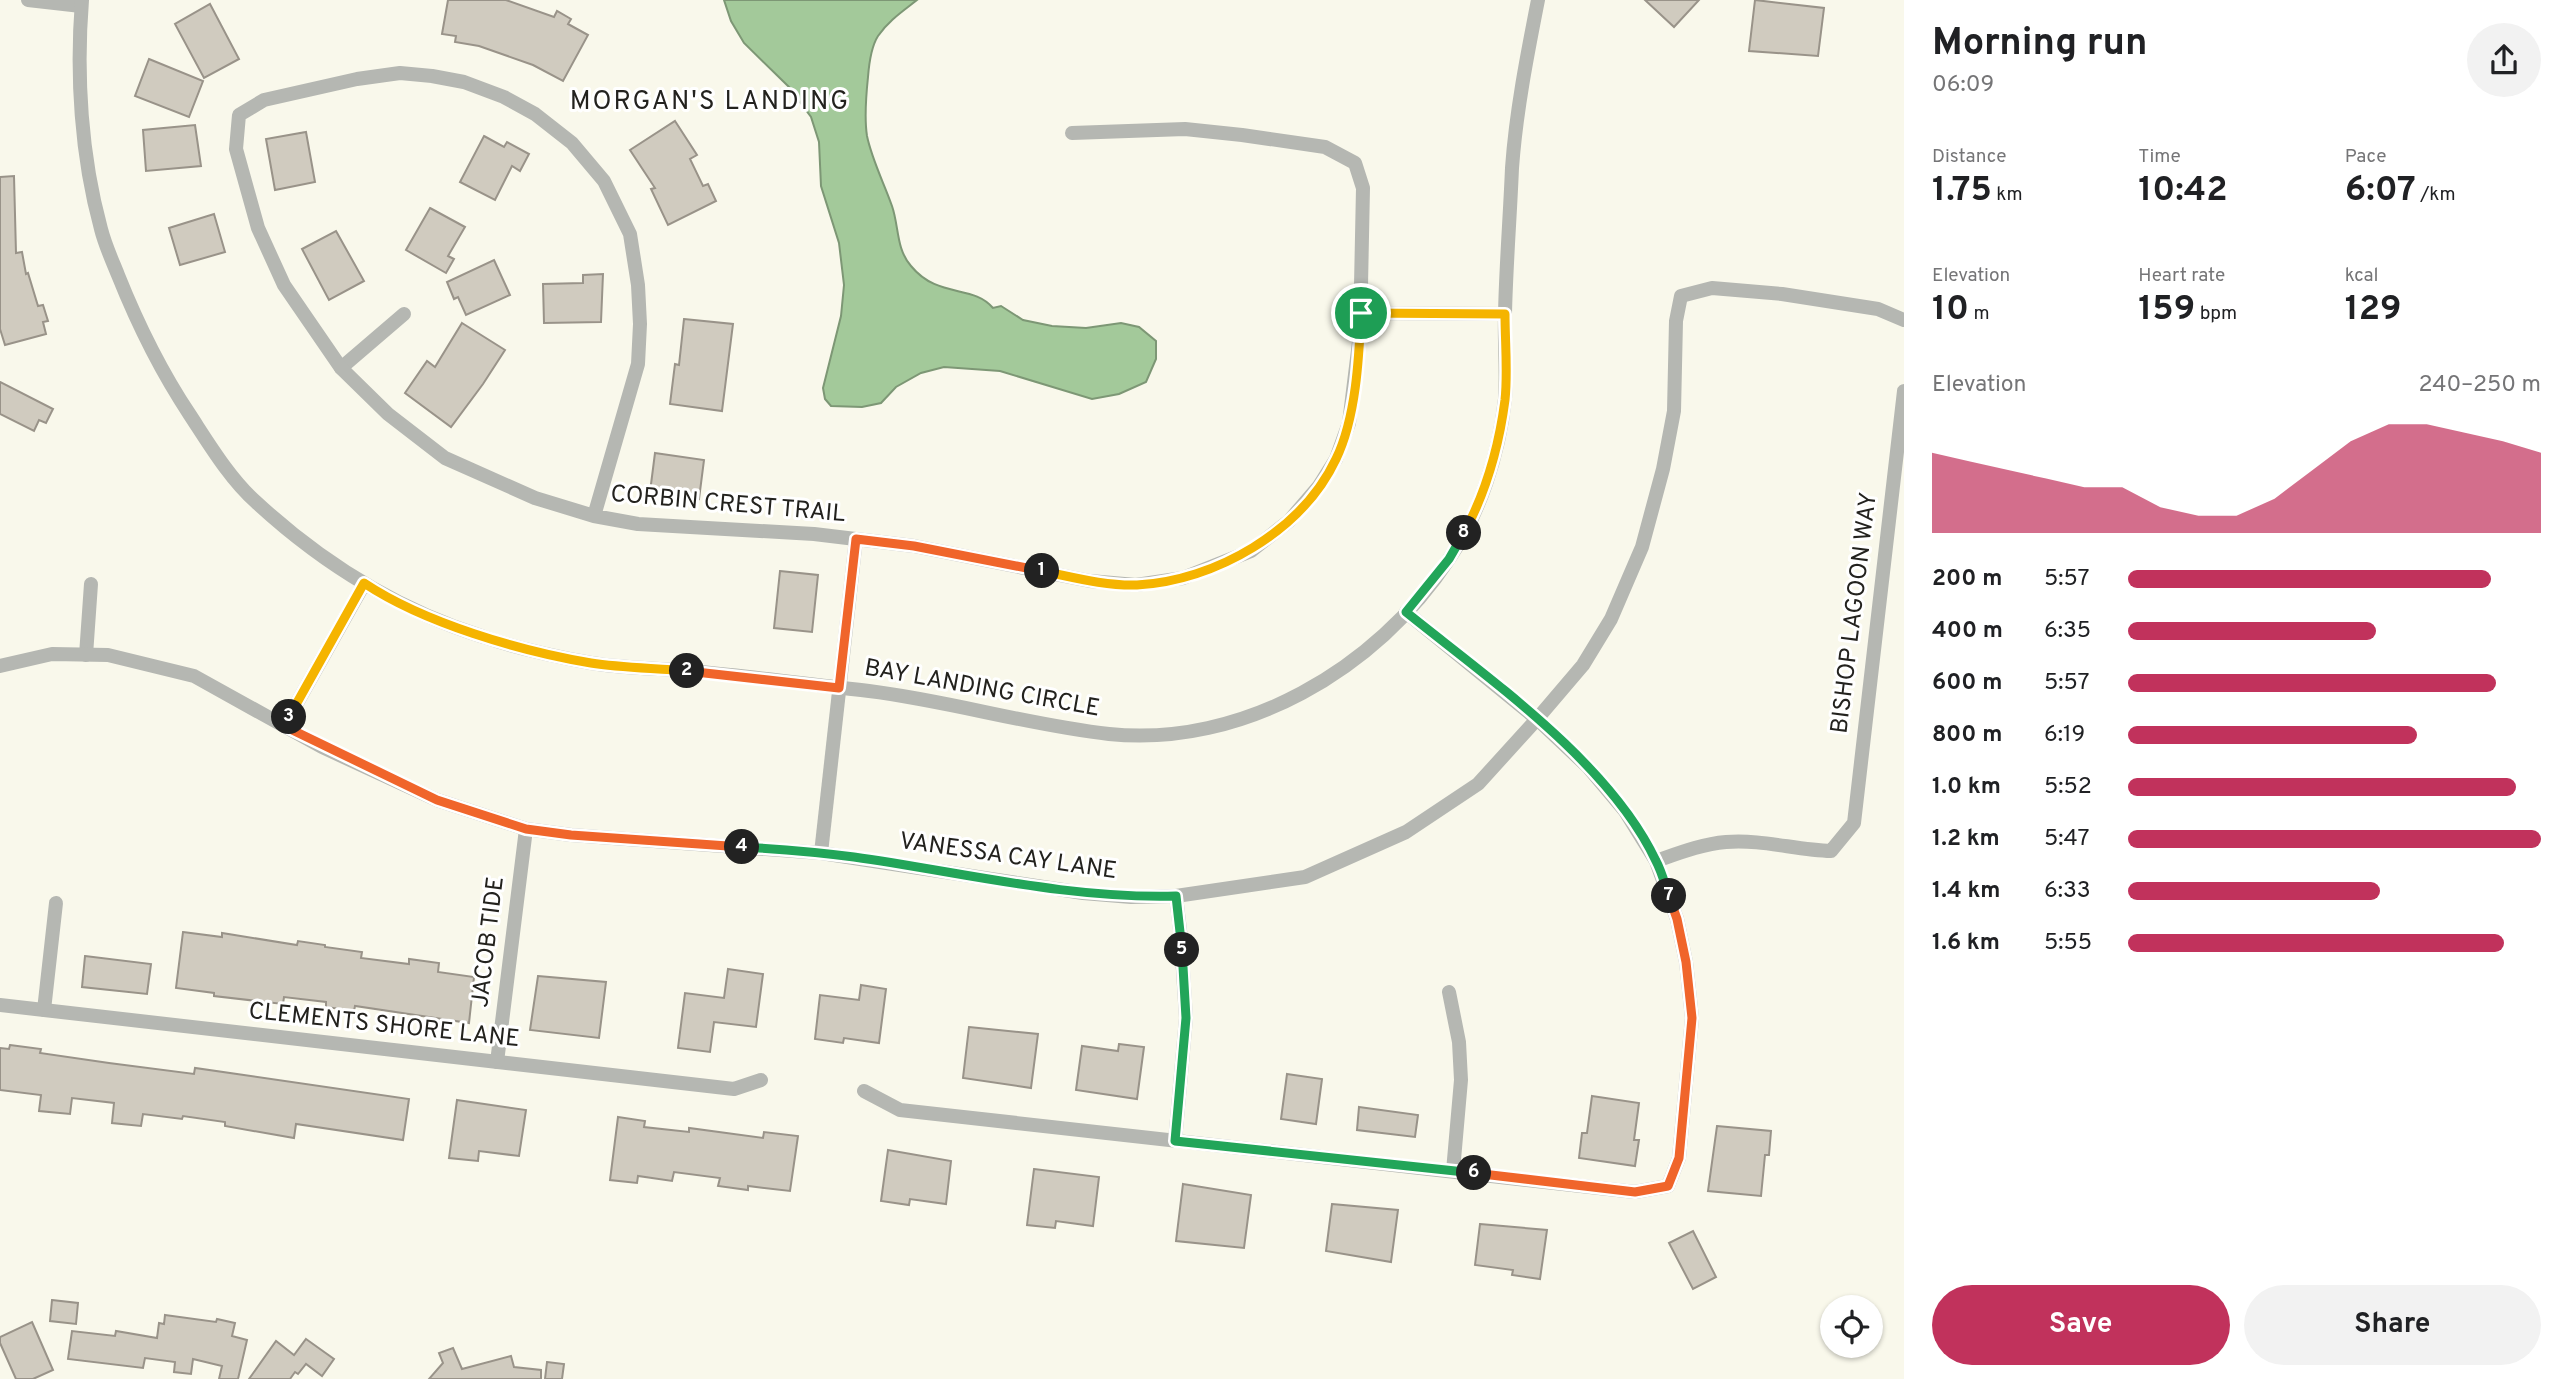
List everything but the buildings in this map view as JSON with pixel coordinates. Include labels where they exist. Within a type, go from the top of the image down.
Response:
[{"type":"street","points":[[28,0],[82,3]]},
{"type":"street","name":"BAY LANDING CIRCLE","points":[[82,3],[82,101],[87,168],[102,234],[126,294],[160,371],[206,439],[251,498],[318,554],[386,598],[485,638],[592,663],[902,695],[1080,730],[1116,734],[1173,734],[1224,724],[1287,702],[1338,673],[1406,612],[1449,559],[1476,509],[1494,457],[1505,398],[1505,314],[1513,158],[1520,93],[1538,0]]},
{"type":"street","name":"CORBIN CREST TRAIL","points":[[594,516],[638,364],[639,298],[629,234],[604,181],[572,143],[535,114],[504,97],[464,82],[432,76],[400,74],[357,79],[264,100],[239,115],[236,149],[258,228],[284,285],[341,368],[388,414],[445,458],[535,498],[594,516],[638,524],[814,534],[914,546],[1090,581],[1136,585],[1183,578],[1251,551],[1289,521],[1319,486],[1336,459],[1349,423],[1361,313],[1363,188],[1355,163],[1325,147],[1185,129],[1072,133]]},
{"type":"street","name":"VANESSA CAY LANE","points":[[0,666],[52,654],[108,655],[194,676],[284,726],[437,800],[526,829],[583,836],[821,853],[1083,893],[1131,897],[1176,896],[1305,877],[1406,832],[1478,783],[1538,719],[1583,665],[1611,619],[1642,547],[1663,469],[1674,411],[1676,321],[1681,296],[1712,288],[1782,294],[1878,309],[1904,320]]},
{"type":"street","points":[[1361,313],[1505,314]]},
{"type":"street","points":[[341,368],[404,314]]},
{"type":"street","name":"BISHOP LAGOON WAY","points":[[1656,860],[1692,848],[1727,842],[1831,851],[1854,823],[1904,391]]},
{"type":"street","points":[[821,853],[856,539]]},
{"type":"street","points":[[284,726],[364,583]]},
{"type":"street","points":[[86,655],[91,584]]},
{"type":"street","points":[[864,1091],[900,1110],[1635,1192],[1668,1186],[1679,1158],[1692,1018],[1686,962],[1677,919],[1656,860],[1625,811],[1588,767],[1538,719],[1406,612]]},
{"type":"street","name":"JACOB TIDE","points":[[497,1062],[526,829]]},
{"type":"street","points":[[1175,1141],[1186,1018],[1176,896]]},
{"type":"street","points":[[44,1010],[56,903]]},
{"type":"street","points":[[1449,992],[1459,1042],[1461,1080],[1453,1171]]},
{"type":"street","name":"CLEMENTS SHORE LANE","points":[[0,1005],[734,1089],[761,1080]]},
{"type":"shaded area","points":[[724,0],[917,0],[891,21],[876,40],[870,61],[866,106],[869,145],[892,206],[900,245],[906,259],[921,276],[932,283],[976,296],[993,308],[1001,306],[1023,320],[1052,326],[1086,328],[1121,323],[1139,327],[1156,341],[1156,359],[1146,382],[1119,394],[1092,399],[1000,371],[944,367],[921,373],[896,387],[881,403],[862,407],[831,406],[825,399],[823,388],[841,316],[844,285],[839,243],[821,186],[819,142],[811,117],[789,87],[744,43],[731,21]]},
{"type":"district","name":"MORGAN'S LANDING","points":[[710,102]]},
{"type":"route","points":[[1361,313],[1505,314],[1505,398],[1494,457],[1476,509],[1449,559],[1406,612],[1538,719],[1588,767],[1625,811],[1656,860],[1677,919],[1686,962],[1692,1018],[1679,1158],[1668,1186],[1635,1192],[1175,1141],[1186,1018],[1176,896],[1131,897],[1083,893],[821,853],[571,835],[526,829],[437,800],[322,747],[284,726],[364,583],[386,598],[485,638],[592,663],[839,688],[856,539],[914,546],[1090,581],[1136,585],[1183,578],[1251,551],[1289,521],[1319,486],[1336,459],[1349,423],[1361,313]]}]
